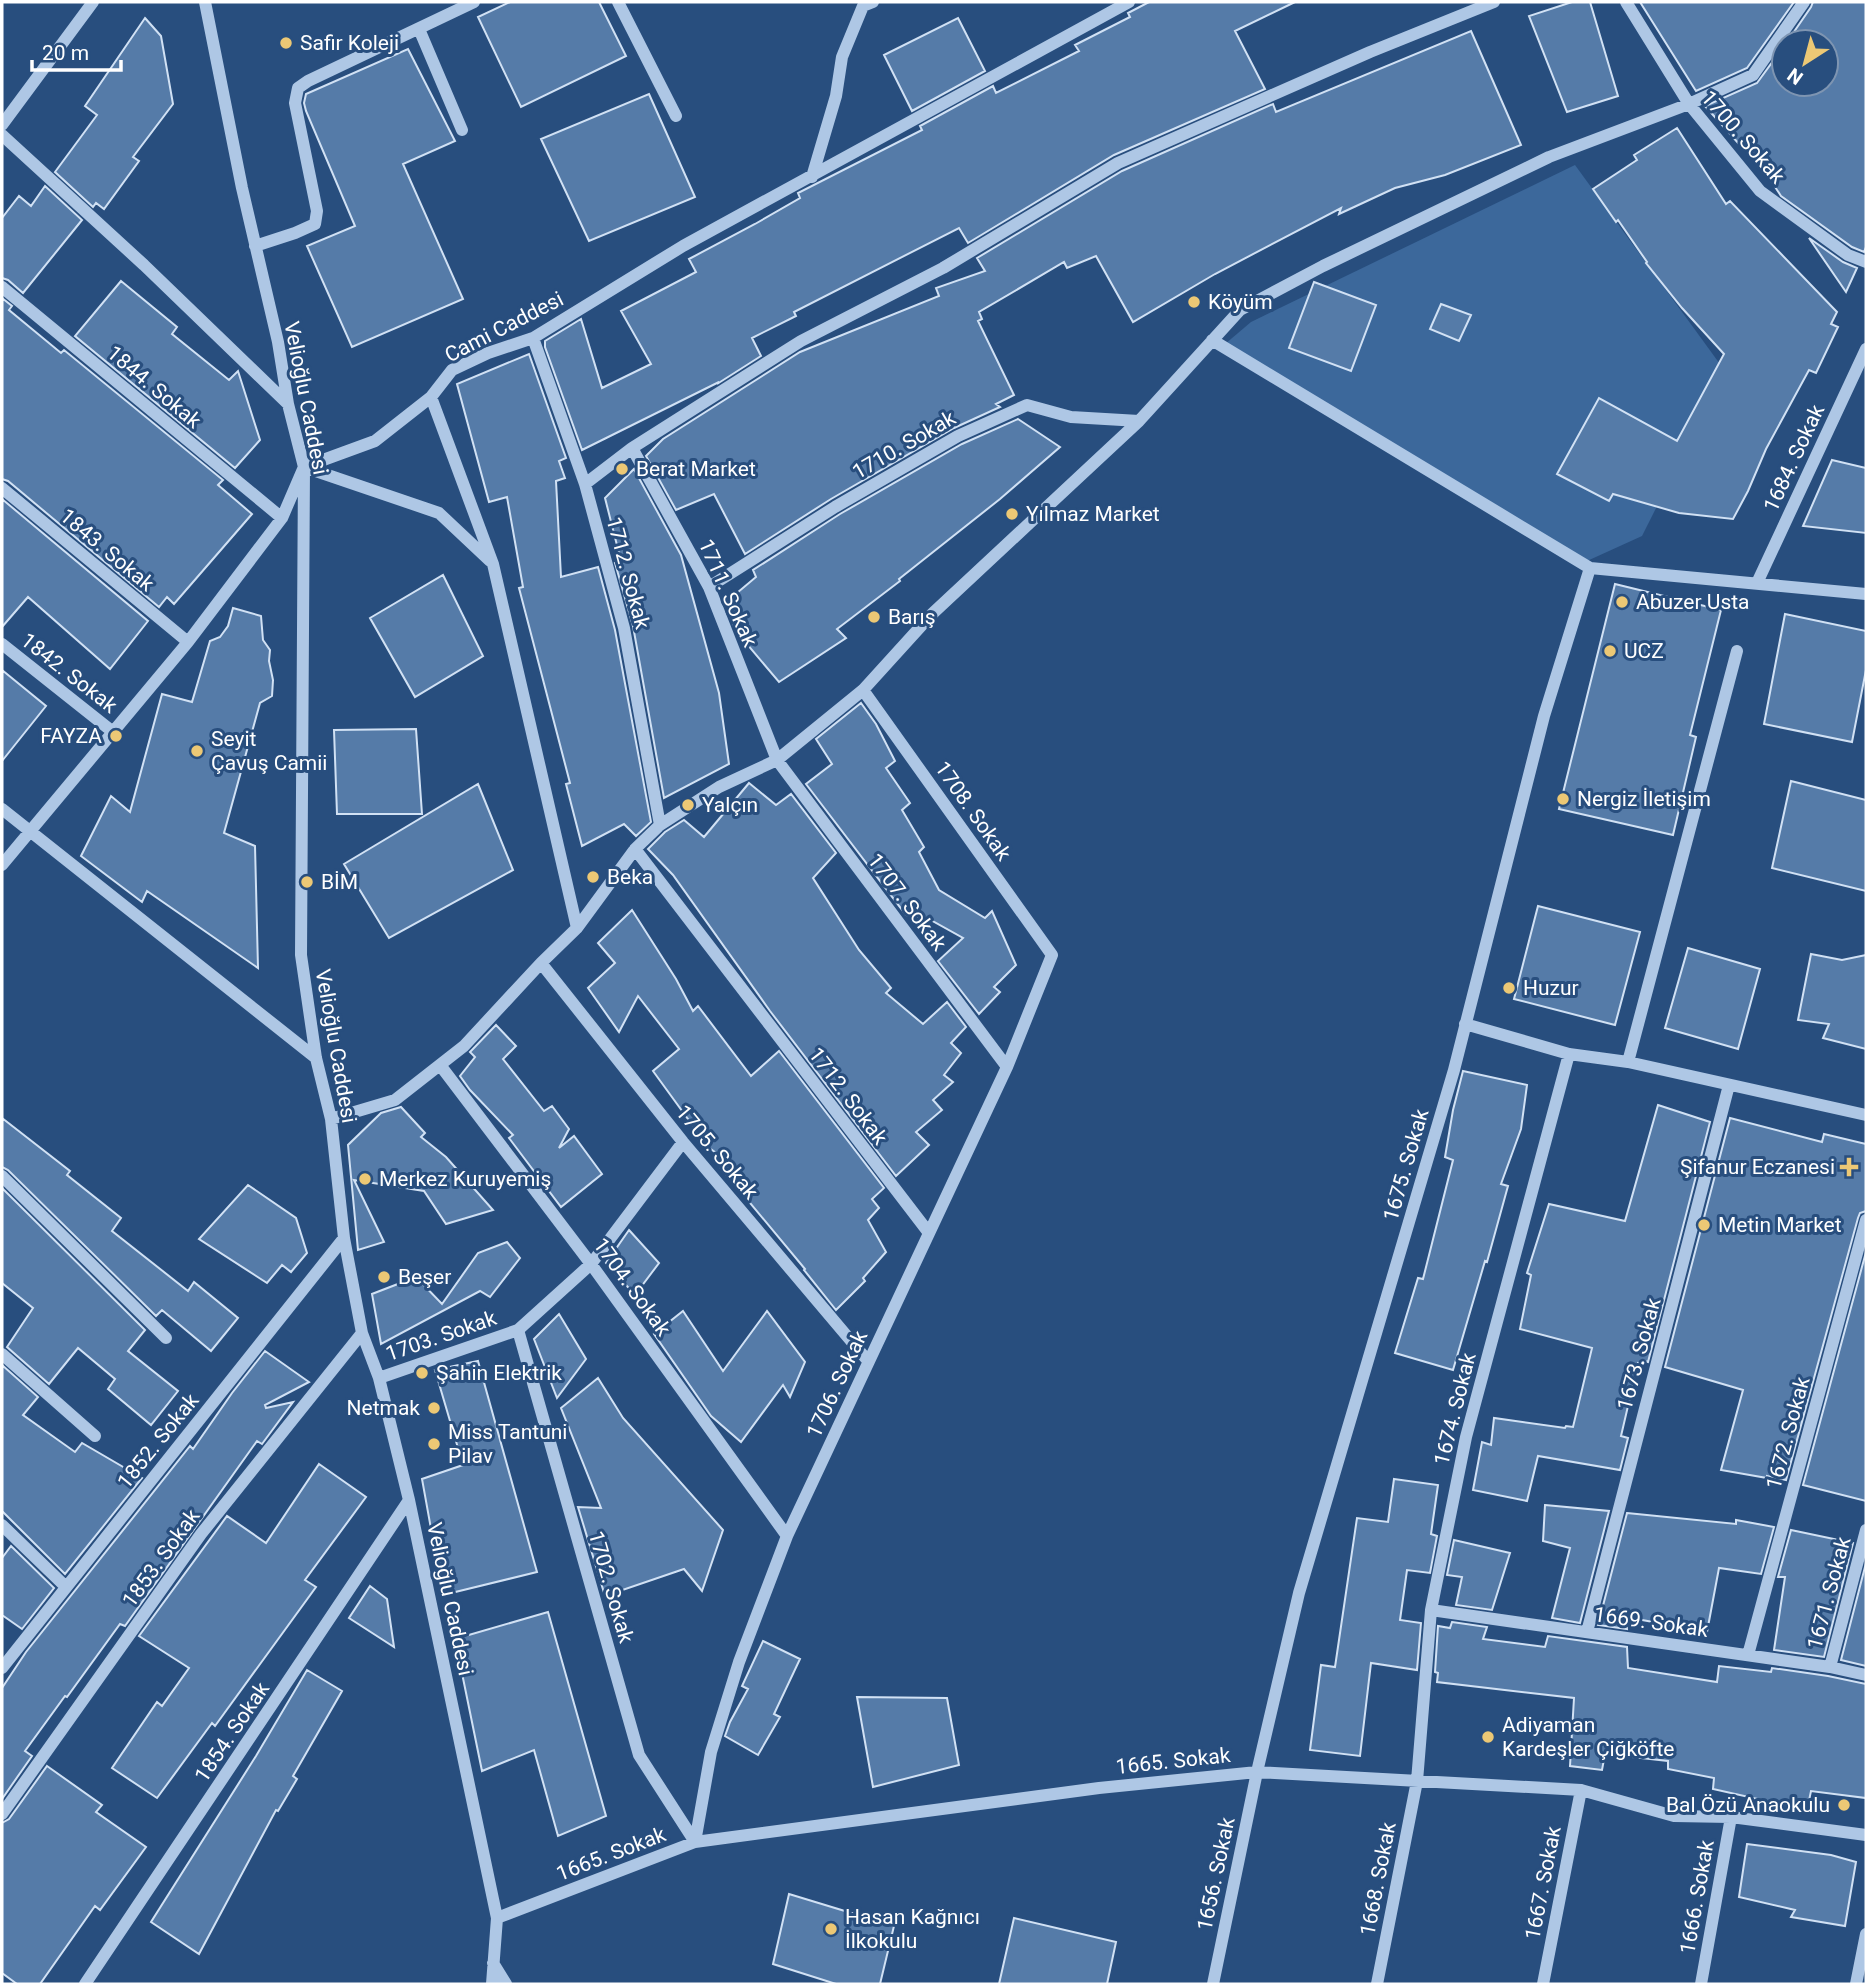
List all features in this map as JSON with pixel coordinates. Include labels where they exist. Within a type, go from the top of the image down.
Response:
[{"type":"street","points":[[2,125],[93,2]]},
{"type":"street","name":"Velioğlu Caddesi","points":[[205,2],[242,188],[304,467],[301,955],[316,1058],[331,1119],[344,1238],[362,1333],[379,1378],[409,1500],[497,1918],[492,1984]]},
{"type":"street","points":[[255,246],[315,224],[317,211],[295,103],[298,88],[474,2]]},
{"type":"street","points":[[618,2],[676,116]]},
{"type":"street","name":"Cami Caddesi","points":[[304,467],[375,441],[431,397],[452,370],[488,353],[533,338],[683,246],[1129,2]]},
{"type":"street","points":[[585,484],[632,449],[801,341],[943,268],[1118,163],[1370,52],[1494,2]]},
{"type":"street","name":"1700. Sokak","points":[[1626,2],[1689,104],[1760,191],[1848,255],[1866,262]]},
{"type":"street","points":[[331,1119],[394,1100],[464,1046],[577,928],[635,849],[660,825],[719,787],[777,760],[863,690],[932,614],[1139,421],[1240,310],[1323,266],[1549,157],[1689,104],[1753,75],[1804,2]]},
{"type":"street","points":[[812,177],[836,96],[842,57],[866,3]]},
{"type":"street","points":[[419,29],[462,130]]},
{"type":"street","points":[[2,135],[144,265],[288,404]]},
{"type":"street","name":"1844. Sokak","points":[[2,287],[282,518]]},
{"type":"street","name":"1712. Sokak","points":[[533,338],[585,484],[624,628],[660,825]]},
{"type":"street","points":[[1212,340],[1590,568],[1866,594]]},
{"type":"street","name":"1684. Sokak","points":[[1757,583],[1866,349]]},
{"type":"street","points":[[431,397],[493,564],[577,928]]},
{"type":"street","name":"1710. Sokak","points":[[709,587],[835,507],[958,436],[1027,405],[1071,417],[1139,421]]},
{"type":"street","name":"1711. Sokak","points":[[632,449],[709,587],[777,760]]},
{"type":"street","points":[[2,865],[188,642],[282,518],[304,467],[439,513],[493,564]]},
{"type":"street","name":"1843. Sokak","points":[[2,488],[188,642]]},
{"type":"street","name":"1675. Sokak","points":[[1257,1772],[1299,1593],[1454,1070],[1544,716],[1590,568]]},
{"type":"street","name":"1842. Sokak","points":[[2,644],[113,732]]},
{"type":"street","points":[[1628,1062],[1737,651]]},
{"type":"street","name":"1708. Sokak","points":[[863,690],[1052,955]]},
{"type":"street","name":"1707. Sokak","points":[[777,760],[1007,1067]]},
{"type":"street","points":[[2,809],[316,1058]]},
{"type":"street","name":"1712. Sokak","points":[[635,849],[929,1233]]},
{"type":"street","name":"1706. Sokak","points":[[695,1842],[711,1752],[738,1662],[787,1536],[1007,1067],[1052,955]]},
{"type":"street","name":"1705. Sokak","points":[[541,963],[683,1142],[868,1361]]},
{"type":"street","points":[[1465,1024],[1569,1054],[1628,1062],[1866,1115]]},
{"type":"street","name":"1674. Sokak","points":[[1417,1781],[1431,1610],[1466,1437],[1569,1054]]},
{"type":"street","name":"1704. Sokak","points":[[440,1065],[591,1264],[787,1536]]},
{"type":"street","name":"1673. Sokak","points":[[1587,1632],[1729,1085]]},
{"type":"street","name":"1703. Sokak","points":[[379,1378],[518,1330],[591,1264],[683,1142]]},
{"type":"street","points":[[2,1176],[166,1338]]},
{"type":"street","name":"1672. Sokak","points":[[1748,1655],[1866,1220]]},
{"type":"street","name":"1852. Sokak","points":[[2,1668],[344,1238]]},
{"type":"street","name":"1702. Sokak","points":[[518,1330],[639,1755],[695,1842]]},
{"type":"street","name":"1853. Sokak","points":[[2,1814],[201,1534],[362,1333]]},
{"type":"street","points":[[2,1354],[95,1436]]},
{"type":"street","name":"1854. Sokak","points":[[85,1984],[409,1500]]},
{"type":"street","points":[[2,1525],[66,1587]]},
{"type":"street","name":"1671. Sokak","points":[[1830,1667],[1866,1530]]},
{"type":"street","name":"1669. Sokak","points":[[1431,1610],[1830,1667],[1866,1675]]},
{"type":"street","name":"1665. Sokak","points":[[497,1918],[695,1842],[1099,1788],[1257,1772],[1581,1790],[1674,1816],[1731,1817],[1866,1835]]},
{"type":"street","name":"1656. Sokak","points":[[1213,1984],[1257,1772]]},
{"type":"street","name":"1668. Sokak","points":[[1377,1984],[1417,1781]]},
{"type":"street","name":"1667. Sokak","points":[[1543,1984],[1581,1790]]},
{"type":"street","name":"1666. Sokak","points":[[1701,1984],[1731,1817]]},
{"type":"street","points":[[1856,1984],[1866,1934]]},
{"type":"street","points":[[493,1963],[506,1984]]},
{"type":"shaded area","points":[[1575,165],[1725,371],[1642,536],[1576,566],[1218,350],[1251,322]]},
{"type":"building","points":[[510,2],[599,2],[626,56],[521,107],[478,17]]},
{"type":"building","points":[[1149,2],[1295,2],[1235,31],[1265,89],[1114,155],[968,243],[959,228],[794,312],[796,316],[752,338],[761,356],[717,384],[719,382],[582,450],[545,341],[581,319],[602,388],[651,364],[621,311],[696,272],[689,259],[800,198],[798,193],[922,130],[920,126],[993,86],[996,93],[1079,51],[1075,45],[1130,17],[1128,13]]},
{"type":"building","points":[[1572,2],[1590,2],[1618,96],[1567,112],[1529,16]]},
{"type":"building","points":[[1640,2],[1794,2],[1775,28],[1770,28],[1770,36],[1747,68],[1696,91]]},
{"type":"building","points":[[1813,2],[1866,2],[1864,252],[1852,247],[1781,196],[1747,144],[1739,144],[1705,106],[1757,83],[1770,65],[1770,98],[1840,98],[1840,28],[1797,28]]},
{"type":"building","points":[[145,18],[161,36],[173,104],[133,157],[139,161],[104,209],[96,203],[93,207],[55,172],[97,115],[85,106]]},
{"type":"building","points":[[958,18],[985,71],[912,111],[884,55]]},
{"type":"building","points":[[1471,31],[1521,145],[1445,175],[1395,188],[1339,214],[1341,208],[1215,274],[1133,322],[1096,256],[1067,268],[1064,262],[979,312],[982,319],[978,321],[1014,395],[996,404],[1000,407],[954,428],[831,499],[745,554],[714,494],[676,510],[646,456],[663,439],[800,352],[939,296],[936,288],[985,271],[977,258],[1122,171],[1273,104],[1276,112]]},
{"type":"building","points":[[408,49],[455,141],[403,164],[463,299],[352,347],[307,246],[355,226],[304,103],[306,94]]},
{"type":"building","points":[[649,94],[695,197],[589,241],[541,139]]},
{"type":"building","points":[[1677,128],[1726,204],[1730,201],[1837,312],[1831,324],[1838,327],[1816,373],[1809,370],[1766,449],[1733,519],[1679,513],[1613,494],[1609,501],[1557,474],[1599,398],[1677,441],[1724,354],[1646,263],[1618,220],[1616,222],[1593,189],[1637,160],[1634,155]]},
{"type":"building","points":[[45,186],[82,220],[23,293],[2,278],[2,218],[19,196],[31,206]]},
{"type":"building","points":[[1809,238],[1843,262],[1857,268],[1846,292]]},
{"type":"building","points":[[121,281],[177,327],[172,334],[229,380],[238,371],[260,440],[235,468],[75,336]]},
{"type":"building","points":[[1314,282],[1376,305],[1351,371],[1289,348]]},
{"type":"building","points":[[2,298],[12,306],[9,310],[61,353],[64,350],[223,480],[218,485],[252,514],[174,604],[167,597],[159,607],[8,481],[2,479]]},
{"type":"building","points":[[1441,304],[1471,315],[1459,341],[1430,329]]},
{"type":"building","points":[[529,354],[566,458],[559,461],[565,478],[556,481],[561,577],[598,567],[615,630],[651,822],[636,836],[624,824],[582,846],[566,784],[570,783],[519,588],[523,587],[507,497],[489,502],[457,384]]},
{"type":"building","points":[[1018,419],[1060,447],[1000,499],[899,579],[900,581],[837,629],[846,638],[779,682],[736,631],[725,603],[756,577],[753,570],[840,514],[962,444]]},
{"type":"building","points":[[1832,460],[1866,468],[1866,533],[1803,526]]},
{"type":"building","points":[[634,469],[681,555],[719,693],[729,764],[664,798],[633,626],[615,563],[621,561],[605,498]]},
{"type":"building","points":[[2,499],[148,621],[110,669],[28,597],[2,627]]},
{"type":"building","points":[[443,575],[483,656],[415,697],[370,618]]},
{"type":"building","points":[[1615,584],[1721,610],[1690,735],[1696,737],[1673,835],[1559,809]]},
{"type":"building","points":[[233,608],[261,616],[263,640],[270,650],[273,680],[272,696],[260,703],[224,833],[255,846],[258,968],[147,891],[142,902],[81,856],[111,796],[130,812],[162,694],[192,702],[210,641],[220,637],[228,626]]},
{"type":"building","points":[[1785,614],[1866,631],[1866,670],[1852,742],[1764,724]]},
{"type":"building","points":[[2,670],[46,706],[2,761]]},
{"type":"building","points":[[861,703],[876,724],[895,761],[886,768],[910,803],[902,810],[924,847],[919,852],[939,890],[985,918],[992,911],[1016,965],[994,987],[1000,992],[979,1014],[938,961],[963,938],[927,918],[906,915],[806,784],[832,764],[816,739]]},
{"type":"building","points":[[416,729],[422,814],[337,814],[334,730]]},
{"type":"building","points":[[1791,781],[1866,800],[1866,891],[1772,868]]},
{"type":"building","points":[[749,783],[776,805],[791,794],[836,853],[813,878],[859,950],[891,988],[886,993],[923,1024],[947,1002],[966,1027],[951,1043],[961,1053],[944,1075],[953,1082],[933,1100],[942,1110],[916,1132],[929,1145],[896,1176],[770,1011],[673,875],[648,849],[665,832],[684,820],[704,837]]},
{"type":"building","points":[[478,784],[513,870],[389,938],[344,864]]},
{"type":"building","points":[[1538,906],[1640,932],[1615,1025],[1514,999]]},
{"type":"building","points":[[632,910],[693,1011],[698,1006],[751,1076],[779,1051],[884,1188],[872,1199],[879,1208],[868,1220],[886,1252],[863,1278],[865,1281],[836,1310],[721,1168],[728,1162],[699,1140],[701,1137],[653,1071],[679,1049],[638,996],[619,1032],[588,988],[615,963],[598,943]]},
{"type":"building","points":[[1688,948],[1760,969],[1738,1049],[1665,1028]]},
{"type":"building","points":[[1811,954],[1842,960],[1866,955],[1866,1049],[1823,1038],[1829,1024],[1798,1020]]},
{"type":"building","points":[[496,1025],[516,1046],[503,1059],[544,1111],[552,1106],[569,1129],[559,1148],[574,1136],[602,1174],[561,1207],[509,1138],[513,1135],[460,1076],[475,1057],[470,1052]]},
{"type":"building","points":[[1463,1071],[1527,1085],[1521,1129],[1501,1184],[1508,1186],[1453,1370],[1395,1353],[1418,1278],[1423,1279],[1453,1160],[1445,1157]]},
{"type":"building","points":[[1658,1105],[1710,1122],[1648,1362],[1644,1361],[1643,1365],[1638,1363],[1621,1436],[1628,1438],[1620,1470],[1538,1456],[1527,1501],[1473,1490],[1482,1442],[1491,1445],[1494,1418],[1573,1427],[1592,1348],[1520,1329],[1531,1275],[1527,1273],[1549,1204],[1625,1221]]},
{"type":"building","points":[[401,1107],[425,1133],[421,1137],[446,1157],[493,1210],[446,1224],[424,1191],[354,1180],[384,1242],[358,1250],[348,1145],[381,1113]]},
{"type":"building","points":[[2,1118],[70,1171],[67,1175],[121,1218],[112,1231],[188,1291],[194,1282],[238,1318],[211,1351],[162,1310],[156,1316],[2,1167]]},
{"type":"building","points":[[1730,1118],[1822,1142],[1824,1134],[1866,1144],[1866,1211],[1860,1213],[1858,1218],[1786,1480],[1721,1470],[1743,1390],[1665,1367]]},
{"type":"building","points":[[248,1185],[296,1218],[307,1253],[291,1272],[282,1265],[267,1283],[199,1239]]},
{"type":"building","points":[[2,1188],[145,1330],[128,1351],[178,1391],[151,1425],[108,1389],[115,1379],[78,1348],[49,1384],[7,1347],[33,1308],[2,1283]]},
{"type":"building","points":[[629,1230],[659,1263],[635,1295],[606,1263]]},
{"type":"building","points":[[507,1242],[520,1258],[490,1297],[480,1291],[381,1344],[372,1294],[416,1277],[442,1304],[478,1253]]},
{"type":"building","points":[[1866,1252],[1866,1501],[1803,1485]]},
{"type":"building","points":[[683,1311],[723,1371],[767,1311],[805,1362],[790,1397],[783,1385],[741,1442],[711,1416],[654,1334]]},
{"type":"building","points":[[559,1314],[586,1359],[557,1398],[534,1339]]},
{"type":"building","points":[[265,1351],[309,1382],[265,1405],[266,1408],[293,1402],[262,1444],[257,1441],[125,1626],[120,1624],[67,1697],[65,1696],[25,1751],[32,1756],[2,1799],[2,1688],[26,1652],[190,1446],[193,1449]]},
{"type":"building","points":[[478,1361],[537,1572],[443,1595],[422,1479],[463,1465],[435,1370]]},
{"type":"building","points":[[2,1365],[38,1397],[23,1415],[75,1452],[82,1443],[142,1478],[65,1574],[2,1511]]},
{"type":"building","points":[[598,1378],[623,1418],[723,1530],[702,1591],[684,1569],[605,1596],[578,1507],[601,1508],[561,1408]]},
{"type":"building","points":[[319,1464],[366,1497],[305,1580],[316,1587],[215,1726],[212,1723],[157,1798],[112,1768],[157,1702],[162,1706],[189,1668],[139,1636],[227,1516],[266,1543]]},
{"type":"building","points":[[1394,1479],[1438,1485],[1431,1534],[1437,1536],[1430,1573],[1407,1570],[1400,1620],[1421,1623],[1417,1670],[1371,1663],[1360,1756],[1310,1750],[1321,1665],[1335,1667],[1357,1518],[1388,1522]]},
{"type":"building","points":[[1545,1505],[1609,1511],[1580,1623],[1552,1618],[1570,1548],[1543,1541]]},
{"type":"building","points":[[1627,1513],[1736,1524],[1736,1520],[1774,1527],[1761,1574],[1719,1568],[1707,1632],[1626,1617],[1627,1629],[1598,1625]]},
{"type":"building","points":[[1791,1530],[1853,1543],[1824,1657],[1774,1650],[1785,1577],[1778,1577]]},
{"type":"building","points":[[1454,1540],[1510,1553],[1492,1610],[1456,1605],[1462,1577],[1447,1575]]},
{"type":"building","points":[[11,1546],[54,1588],[22,1629],[2,1615],[2,1558]]},
{"type":"building","points":[[1866,1563],[1866,1666],[1841,1660]]},
{"type":"building","points":[[370,1586],[387,1599],[394,1647],[349,1618]]},
{"type":"building","points":[[548,1612],[606,1816],[558,1836],[534,1750],[482,1771],[455,1639]]},
{"type":"building","points":[[1452,1622],[1487,1627],[1483,1639],[1545,1647],[1548,1636],[1627,1647],[1628,1668],[1717,1682],[1719,1666],[1771,1672],[1772,1668],[1866,1684],[1866,1798],[1811,1791],[1807,1810],[1713,1789],[1714,1778],[1668,1769],[1668,1761],[1605,1754],[1602,1770],[1570,1766],[1574,1698],[1437,1682],[1438,1673],[1435,1672],[1438,1626],[1450,1628]]},
{"type":"building","points":[[763,1641],[800,1659],[774,1714],[780,1717],[758,1755],[725,1736],[748,1689],[742,1686]]},
{"type":"building","points":[[307,1670],[342,1691],[293,1776],[297,1779],[278,1811],[276,1810],[199,1954],[151,1922]]},
{"type":"building","points":[[857,1697],[947,1698],[959,1765],[873,1787]]},
{"type":"building","points":[[47,1766],[102,1805],[96,1812],[146,1847],[100,1910],[95,1906],[40,1984],[17,1984],[2,1973],[2,1823],[9,1819]]},
{"type":"building","points":[[1747,1844],[1831,1855],[1856,1862],[1845,1926],[1791,1917],[1795,1910],[1739,1897]]},
{"type":"building","points":[[789,1894],[894,1926],[880,1984],[836,1984],[773,1964]]},
{"type":"building","points":[[1014,1918],[1116,1942],[1107,1984],[999,1984]]},
{"type":"place","name":"Safir Koleji","points":[[286,43]]},
{"type":"place","name":"Köyüm","points":[[1194,302]]},
{"type":"place","name":"Berat Market","points":[[622,469]]},
{"type":"place","name":"Yılmaz Market","points":[[1012,514]]},
{"type":"place","name":"Abuzer Usta","points":[[1622,602]]},
{"type":"place","name":"Barış","points":[[874,617]]},
{"type":"place","name":"UCZ","points":[[1610,651]]},
{"type":"place","name":"FAYZA","points":[[116,736]]},
{"type":"place","name":"Seyit Çavuş Camii","points":[[197,751]]},
{"type":"place","name":"Nergiz İletişim","points":[[1563,799]]},
{"type":"place","name":"Yalçın","points":[[688,805]]},
{"type":"place","name":"Beka","points":[[593,877]]},
{"type":"place","name":"BİM","points":[[307,882]]},
{"type":"place","name":"Huzur","points":[[1509,988]]},
{"type":"place","name":"Şifanur Eczanesi","points":[[1849,1167]]},
{"type":"place","name":"Merkez Kuruyemiş","points":[[365,1179]]},
{"type":"place","name":"Metin Market","points":[[1704,1225]]},
{"type":"place","name":"Beşer","points":[[384,1277]]},
{"type":"place","name":"Şahin Elektrik","points":[[422,1373]]},
{"type":"place","name":"Netmak","points":[[434,1408]]},
{"type":"place","name":"Miss Tantuni Pilav","points":[[434,1444]]},
{"type":"place","name":"Adiyaman Kardeşler Çiğköfte","points":[[1488,1737]]},
{"type":"place","name":"Bal Özü Anaokulu","points":[[1844,1805]]},
{"type":"place","name":"Hasan Kağnıcı İlkokulu","points":[[831,1929]]}]
